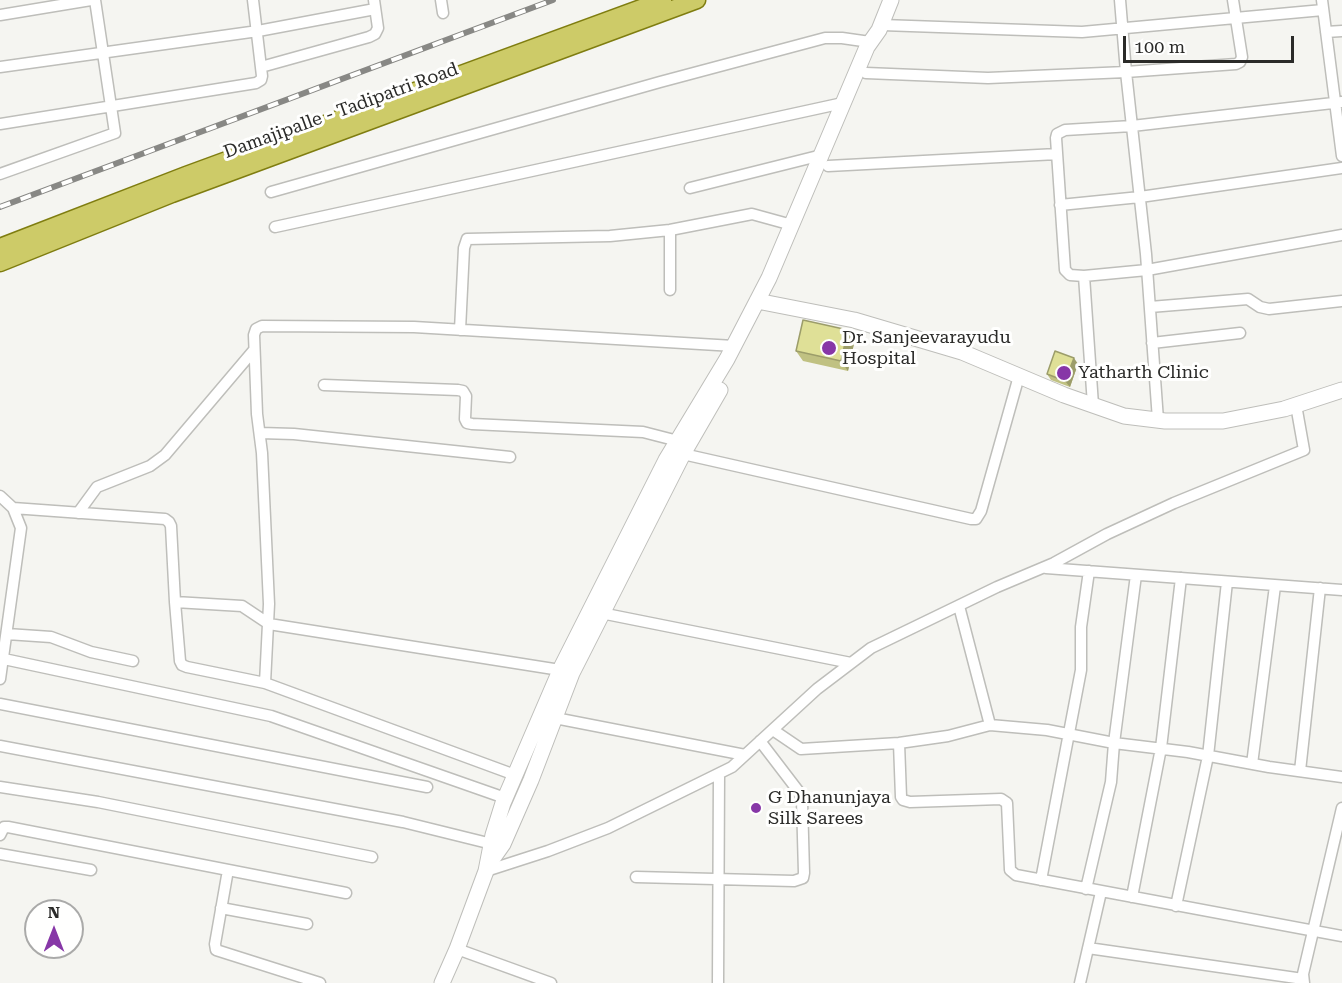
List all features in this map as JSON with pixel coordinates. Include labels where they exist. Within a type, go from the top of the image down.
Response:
[{"type":"main road","name":"Damajipalle - Tadipatri Road","points":[[0,247],[186,175],[663,0]]},
{"type":"main road","name":"Damajipalle - Tadipatri Road","points":[[0,263],[172,194],[697,0]]},
{"type":"main road","points":[[486,870],[507,834],[531,780],[597,612],[734,346],[762,302],[792,225],[825,161],[843,103],[891,0]]},
{"type":"main road","points":[[680,448],[736,363],[866,73],[877,46],[877,32]]},
{"type":"main road","points":[[762,302],[854,320],[962,352],[1124,416],[1158,420],[1223,421],[1296,405],[1342,390]]},
{"type":"main road","points":[[442,983],[486,870],[505,798],[560,670],[597,612]]},
{"type":"street","points":[[0,15],[93,0],[104,53],[115,133],[0,174]]},
{"type":"street","points":[[0,124],[256,83],[261,80],[262,76],[253,0]]},
{"type":"street","points":[[441,0],[443,13]]},
{"type":"street","points":[[1120,0],[1147,270],[1158,420]]},
{"type":"street","points":[[866,73],[988,78],[1236,64],[1242,57],[1233,0]]},
{"type":"street","points":[[0,67],[258,31],[375,4],[378,28],[375,34],[261,67]]},
{"type":"street","points":[[271,192],[825,38],[842,38],[877,32],[1075,32],[1236,17],[1322,5],[1339,102],[1342,156]]},
{"type":"street","points":[[1326,32],[1342,31]]},
{"type":"street","points":[[1339,102],[1132,126],[1060,131],[1056,138],[1065,270],[1070,275],[1084,276],[1147,270],[1342,235]]},
{"type":"street","points":[[275,227],[843,103]]},
{"type":"street","points":[[690,188],[825,161],[1057,154]]},
{"type":"street","points":[[1060,205],[1140,197],[1342,168]]},
{"type":"street","points":[[460,330],[464,248],[467,240],[610,236],[670,230],[752,214],[792,225]]},
{"type":"street","points":[[670,230],[670,290]]},
{"type":"street","points":[[1084,276],[1093,405]]},
{"type":"street","points":[[1150,307],[1248,299],[1260,307],[1269,309],[1342,302]]},
{"type":"street","points":[[265,683],[269,604],[257,414],[254,350],[256,329],[262,326],[414,327],[734,346]]},
{"type":"street","points":[[1152,343],[1240,333]]},
{"type":"street","points":[[78,513],[97,487],[158,462],[254,350]]},
{"type":"street","points":[[324,385],[463,391],[466,396],[465,419],[467,423],[643,432],[680,448],[976,519],[981,512],[1019,376]]},
{"type":"street","points":[[486,870],[548,851],[608,828],[732,767],[817,689],[871,648],[1174,503],[1304,450],[1296,405]]},
{"type":"street","points":[[260,433],[294,434],[510,457]]},
{"type":"street","points":[[5,502],[78,513],[165,519],[171,526],[174,602],[182,665],[265,683],[515,775]]},
{"type":"street","points":[[0,679],[21,535],[21,528],[5,502]]},
{"type":"street","points":[[1043,567],[1342,590]]},
{"type":"street","points":[[1041,880],[1081,670],[1081,627],[1089,571]]},
{"type":"street","points":[[1086,889],[1111,782],[1136,575]]},
{"type":"street","points":[[1132,897],[1161,748],[1181,578]]},
{"type":"street","points":[[1176,906],[1208,756],[1227,582]]},
{"type":"street","points":[[1251,764],[1275,586]]},
{"type":"street","points":[[1300,771],[1320,588]]},
{"type":"street","points":[[174,602],[242,606],[269,624],[560,670]]},
{"type":"street","points":[[959,606],[990,725]]},
{"type":"street","points":[[597,612],[851,663]]},
{"type":"street","points":[[7,634],[51,637],[91,652],[133,661]]},
{"type":"street","points":[[4,659],[282,719],[505,798]]},
{"type":"street","points":[[0,704],[427,787]]},
{"type":"street","points":[[555,718],[745,755]]},
{"type":"street","points":[[773,730],[801,749],[899,743],[948,736],[990,725],[1067,734],[1342,777]]},
{"type":"street","points":[[636,877],[799,880],[803,878],[802,801],[799,792],[760,741]]},
{"type":"street","points":[[899,743],[903,800],[910,802],[1004,800],[1008,807],[1010,870],[1016,875],[1342,936]]},
{"type":"street","points":[[0,746],[403,822],[492,844]]},
{"type":"street","points":[[718,983],[719,774]]},
{"type":"street","points":[[0,787],[98,802],[372,857]]},
{"type":"street","points":[[1088,948],[1303,981],[1342,808]]},
{"type":"street","points":[[0,835],[4,827],[8,827],[346,893]]},
{"type":"street","points":[[0,854],[91,870]]},
{"type":"street","points":[[228,870],[215,944],[216,950],[320,983]]},
{"type":"street","points":[[1080,983],[1101,892]]},
{"type":"street","points":[[221,908],[307,924]]},
{"type":"street","points":[[457,949],[551,983]]},
{"type":"building","points":[[803,320],[848,330],[841,361],[796,351]]},
{"type":"building","points":[[1055,351],[1074,358],[1065,381],[1047,374]]},
{"type":"railway","points":[[0,207],[553,0]]},
{"type":"place","name":"Dr. Sanjeevarayudu Hospital","points":[[829,348]]},
{"type":"place","name":"Yatharth Clinic","points":[[1064,373]]},
{"type":"place","name":"G Dhanunjaya Silk Sarees","points":[[756,808]]}]
